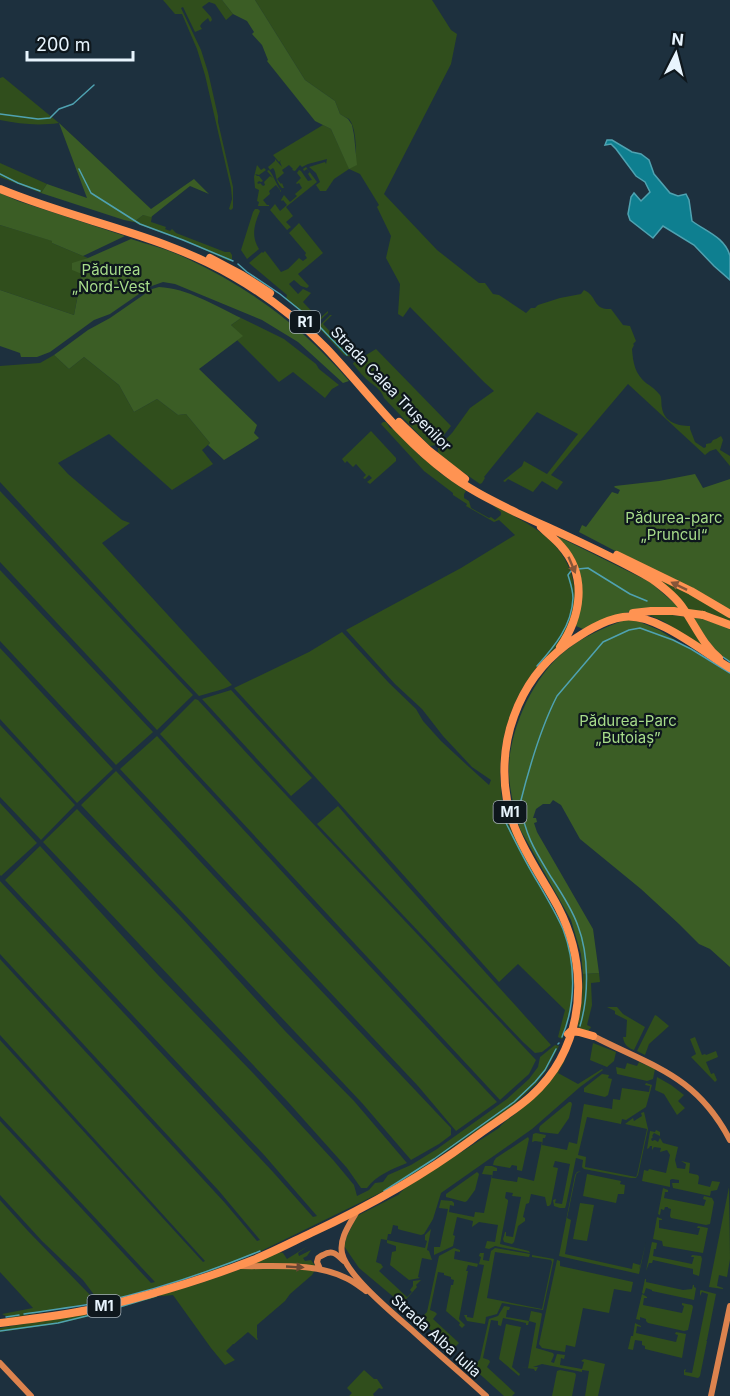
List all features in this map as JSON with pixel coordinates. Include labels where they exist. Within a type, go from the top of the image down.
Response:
[{"type":"highway","name":"Strada Calea Trușenilor","points":[[0,183],[53,203],[185,246],[256,283],[291,309],[323,338],[405,428],[444,464],[480,489],[565,533]]},
{"type":"highway","name":"Strada Calea Trușenilor","points":[[0,189],[181,250],[251,287],[277,304],[309,332],[403,434],[447,473],[470,488],[535,521],[565,533]]},
{"type":"highway","points":[[535,521],[562,547],[574,566],[579,586],[576,615],[565,640],[555,653]]},
{"type":"highway","name":"R1","points":[[565,533],[691,591],[730,614]]},
{"type":"highway","name":"R1","points":[[565,533],[659,585],[681,605],[707,646],[730,668]]},
{"type":"highway","name":"M1","points":[[591,1039],[576,1025],[581,979],[567,926],[526,852],[514,827],[508,804],[504,778],[508,737],[518,707],[532,680],[555,653],[601,624],[641,612],[673,611],[703,615],[730,625]]},
{"type":"highway","name":"M1","points":[[623,617],[640,617],[659,623],[730,668]]},
{"type":"highway","name":"M1","points":[[0,1323],[115,1304],[184,1284],[270,1252],[383,1197],[520,1106],[538,1090],[558,1063],[572,1030],[578,969]]},
{"type":"highway","name":"M1","points":[[504,1117],[536,1086],[558,1056],[572,1015],[578,969]]},
{"type":"highway","points":[[572,1030],[591,1039]]},
{"type":"highway","name":"M1","points":[[504,1117],[546,1078],[572,1030]]},
{"type":"highway","points":[[538,1090],[560,1062],[574,1036],[579,1035],[591,1039]]},
{"type":"main road","points":[[591,1039],[666,1071],[685,1084],[706,1104],[730,1140]]},
{"type":"main road","points":[[336,1274],[345,1270],[341,1248],[357,1210]]},
{"type":"main road","points":[[320,1269],[317,1260],[328,1252],[334,1253],[345,1263]]},
{"type":"main road","name":"Strada Alba Iulia","points":[[345,1263],[371,1293],[486,1396]]},
{"type":"main road","name":"Strada Alba Iulia","points":[[237,1266],[320,1269],[345,1277],[371,1293]]},
{"type":"main road","points":[[711,1396],[730,1306]]},
{"type":"main road","points":[[0,1363],[31,1396]]},
{"type":"green space","points":[[163,0],[222,0],[233,14],[226,20],[215,4],[209,2],[202,7],[212,20],[210,22],[208,18],[200,26],[202,29],[195,32],[183,7],[181,8],[201,50],[208,72],[233,187],[233,208],[231,210],[229,209],[232,199],[231,188],[197,49],[182,14],[175,14]]},
{"type":"green space","points":[[222,0],[255,0],[305,80],[335,101],[340,114],[352,125],[357,165],[349,169],[331,129],[315,121],[267,61],[262,45],[252,34],[254,32],[247,21],[233,14]]},
{"type":"green space","points":[[255,0],[432,0],[451,30],[457,34],[451,64],[384,194],[437,250],[479,283],[485,283],[493,294],[499,295],[526,313],[538,305],[581,294],[584,290],[598,305],[611,309],[623,325],[630,326],[636,341],[632,349],[635,368],[642,380],[660,395],[663,413],[666,417],[676,424],[690,426],[695,442],[704,448],[706,444],[721,436],[723,440],[720,450],[730,456],[730,466],[716,449],[705,455],[628,384],[551,475],[563,482],[557,490],[542,481],[533,492],[508,479],[503,481],[522,466],[524,461],[547,474],[578,434],[537,412],[480,484],[438,453],[438,447],[452,433],[470,408],[494,391],[410,307],[403,317],[398,314],[400,284],[386,258],[391,236],[377,207],[379,205],[360,174],[349,169],[334,179],[326,191],[320,191],[316,185],[320,182],[316,173],[309,167],[325,162],[326,164],[327,159],[302,167],[300,165],[295,171],[289,165],[282,170],[284,173],[277,179],[273,168],[270,170],[268,167],[275,159],[282,167],[281,160],[279,162],[273,155],[323,125],[331,129],[349,168],[356,165],[356,141],[352,123],[340,114],[335,101],[305,80]]},
{"type":"green space","points":[[3,77],[59,123],[29,124],[0,120],[0,78]]},
{"type":"green space","points":[[59,123],[151,209],[194,179],[209,194],[190,186],[151,217],[143,215],[134,222],[41,193],[47,184],[87,198]]},
{"type":"green space","points":[[0,163],[47,184],[41,193],[0,177]]},
{"type":"green space","points":[[257,165],[261,170],[264,168],[266,170],[259,175],[255,174],[263,181],[257,183],[263,186],[270,176],[273,178],[267,171],[269,170],[281,191],[276,185],[269,191],[270,194],[263,200],[269,206],[258,206],[259,190],[255,188],[254,177]]},
{"type":"green space","points":[[299,170],[308,181],[312,180],[308,174],[310,172],[317,182],[286,207],[293,216],[286,222],[291,227],[287,230],[270,210],[275,204],[280,211],[287,205],[281,200],[284,195],[290,202],[297,196],[295,194],[302,188],[299,183],[296,183],[301,178],[297,173]]},
{"type":"green space","name":"Pădurea „Nord-Vest","points":[[0,193],[125,236],[83,256],[52,243],[52,241],[0,225]]},
{"type":"green space","points":[[255,209],[260,211],[254,230],[259,249],[247,259],[241,250]]},
{"type":"green space","points":[[143,215],[152,216],[151,222],[166,227],[165,229],[170,231],[172,229],[176,233],[230,252],[232,259],[229,261],[134,222]]},
{"type":"green space","points":[[299,223],[323,253],[298,274],[309,286],[307,288],[294,280],[289,284],[298,294],[303,289],[311,293],[303,302],[319,319],[328,311],[316,324],[286,299],[287,295],[249,263],[265,251],[281,272],[288,269],[299,258],[303,261],[307,258],[306,253],[289,233]]},
{"type":"green space","points":[[0,225],[53,241],[52,243],[88,258],[72,264],[82,273],[74,315],[0,290]]},
{"type":"green space","name":"Pădurea „Nord-Vest","points":[[131,239],[181,256],[211,270],[254,296],[314,344],[349,381],[343,383],[298,342],[262,320],[175,284],[163,282],[149,287],[110,314],[94,320],[50,352],[37,357],[21,357],[20,353],[0,346],[0,290],[74,315],[82,274],[72,270],[72,263]]},
{"type":"green space","points":[[159,287],[191,294],[241,318],[231,325],[243,336],[199,369],[257,425],[254,433],[259,438],[224,460],[208,445],[210,443],[186,414],[178,415],[157,399],[134,412],[119,385],[84,357],[69,369],[54,355],[88,330],[152,289]]},
{"type":"green space","points":[[330,315],[332,315],[323,324],[336,338],[345,329],[343,333],[354,345],[352,349],[354,351],[357,349],[359,352],[350,356],[344,355],[319,328]]},
{"type":"green space","points":[[241,318],[284,339],[339,385],[332,389],[325,398],[293,372],[279,382],[237,340],[242,336],[231,325]]},
{"type":"green space","points":[[376,349],[451,426],[436,445],[430,446],[384,398],[379,389],[366,379],[353,364]]},
{"type":"green space","points":[[54,355],[69,369],[84,357],[119,385],[134,412],[157,399],[178,415],[186,414],[210,443],[202,450],[213,464],[172,490],[109,434],[58,463],[122,520],[130,523],[102,543],[232,685],[199,696],[0,482],[0,366],[40,363]]},
{"type":"green space","points":[[383,422],[394,429],[440,473],[466,491],[464,498],[469,501],[471,508],[495,520],[501,512],[492,505],[535,528],[558,548],[572,576],[575,598],[569,626],[561,641],[534,671],[519,695],[504,735],[500,763],[501,793],[506,818],[558,917],[572,958],[572,999],[562,1039],[558,1037],[565,1010],[518,964],[499,982],[234,688],[309,652],[342,632],[416,709],[423,721],[441,741],[489,785],[491,780],[472,767],[422,709],[395,684],[346,630],[461,568],[515,535],[499,520],[494,522],[466,506],[467,504],[424,471],[381,424]]},
{"type":"green space","points":[[371,431],[396,458],[396,461],[370,484],[367,482],[372,478],[369,475],[363,478],[366,475],[356,464],[353,467],[342,459]]},
{"type":"green space","name":"Pădurea-parc „Pruncul“","points":[[695,474],[703,488],[730,479],[730,611],[579,532],[582,525],[586,527],[612,492],[618,494],[620,490],[615,486]]},
{"type":"green space","points":[[0,491],[193,695],[157,730],[0,562]]},
{"type":"green space","points":[[559,537],[650,582],[681,609],[632,611],[607,618],[583,629],[576,626],[582,600],[580,574]]},
{"type":"green space","points":[[640,569],[730,617],[730,622],[689,610]]},
{"type":"green space","points":[[0,570],[153,732],[116,765],[0,641]]},
{"type":"green space","points":[[649,615],[686,617],[706,649],[663,621]]},
{"type":"green space","points":[[692,617],[730,628],[730,662],[714,647]]},
{"type":"green space","name":"Pădurea-Parc „Butoiaș”","points":[[625,620],[635,620],[659,630],[730,674],[730,967],[710,949],[699,944],[641,889],[580,839],[561,805],[553,800],[550,804],[543,804],[536,809],[533,818],[536,818],[537,822],[534,823],[537,832],[593,929],[599,973],[583,974],[581,954],[571,920],[520,829],[510,788],[509,759],[517,725],[532,692],[552,663],[564,652],[593,633]]},
{"type":"green space","points":[[0,648],[113,769],[77,803],[0,719]]},
{"type":"green space","points":[[231,690],[312,778],[291,796],[202,699]]},
{"type":"green space","points":[[195,699],[536,1060],[529,1074],[500,1100],[160,734]]},
{"type":"green space","points":[[0,725],[75,805],[41,840],[0,797]]},
{"type":"green space","points":[[157,736],[497,1102],[456,1131],[418,1086],[120,769]]},
{"type":"green space","points":[[116,771],[451,1128],[451,1135],[411,1160],[362,1103],[81,805]]},
{"type":"green space","points":[[0,803],[37,843],[1,876],[0,875]]},
{"type":"green space","points":[[338,806],[551,1045],[542,1052],[535,1053],[523,1042],[317,824]]},
{"type":"green space","points":[[77,809],[181,917],[286,1032],[354,1101],[407,1163],[380,1176],[367,1188],[361,1188],[347,1168],[288,1102],[43,842]]},
{"type":"green space","points":[[40,846],[334,1161],[354,1185],[357,1196],[369,1190],[375,1183],[383,1182],[388,1175],[411,1165],[437,1149],[507,1099],[529,1079],[538,1067],[540,1057],[555,1045],[559,1046],[536,1084],[511,1107],[415,1173],[386,1190],[257,1253],[214,1270],[118,1298],[10,1318],[2,1314],[33,1308],[0,1272],[0,1200],[92,1297],[95,1296],[83,1280],[42,1241],[0,1195],[0,1121],[151,1283],[155,1282],[0,1116],[0,1040],[203,1262],[205,1261],[0,1035],[0,959],[225,1203],[257,1241],[260,1240],[219,1191],[0,954],[0,881],[313,1217],[317,1216],[265,1156],[5,880]]},
{"type":"green space","points":[[599,973],[600,982],[591,983],[592,1005],[587,1025],[591,1027],[586,1028],[589,1032],[579,1028],[578,1025],[583,974]]},
{"type":"green space","points":[[607,1007],[617,1007],[623,1014],[645,1027],[634,1050],[627,1046],[623,1037],[626,1037],[627,1020]]},
{"type":"green space","points":[[655,1015],[669,1026],[649,1044],[645,1055],[637,1051]]},
{"type":"green space","points":[[695,1037],[702,1055],[716,1051],[718,1057],[706,1062],[711,1074],[714,1073],[717,1080],[715,1082],[691,1057],[696,1054],[690,1039]]},
{"type":"green space","points":[[593,1043],[616,1052],[614,1061],[607,1067],[590,1060]]},
{"type":"green space","points":[[564,1059],[558,1073],[578,1084],[603,1070],[532,1129],[441,1193],[433,1219],[424,1234],[401,1230],[398,1226],[393,1225],[387,1240],[381,1239],[376,1262],[383,1267],[379,1271],[407,1297],[412,1292],[410,1290],[413,1281],[421,1280],[416,1285],[417,1287],[402,1304],[359,1268],[344,1246],[357,1216],[398,1195],[499,1128],[533,1098]]},
{"type":"green space","points":[[639,1062],[655,1069],[653,1079],[647,1081],[617,1074],[616,1067],[625,1069],[627,1063],[637,1066]]},
{"type":"green space","points":[[602,1074],[609,1075],[608,1078],[612,1079],[608,1095],[605,1097],[584,1092],[584,1088]]},
{"type":"green space","points":[[657,1077],[684,1095],[678,1101],[685,1108],[677,1115],[664,1094],[655,1090]]},
{"type":"green space","points":[[646,1083],[652,1085],[646,1107],[626,1120],[622,1119],[621,1124],[587,1117],[578,1155],[586,1157],[585,1167],[636,1177],[647,1129],[625,1124],[633,1118],[634,1121],[642,1116],[641,1113],[644,1112],[648,1129],[638,1175],[636,1178],[584,1169],[583,1160],[576,1158],[566,1205],[565,1208],[560,1208],[554,1206],[553,1200],[556,1199],[555,1203],[562,1204],[570,1164],[555,1161],[553,1167],[558,1168],[551,1204],[547,1206],[545,1197],[531,1194],[523,1217],[525,1221],[518,1226],[512,1244],[504,1242],[503,1239],[505,1232],[506,1236],[513,1237],[521,1197],[512,1196],[513,1193],[506,1192],[505,1198],[508,1202],[500,1244],[530,1253],[495,1246],[485,1248],[487,1241],[495,1242],[498,1225],[479,1222],[472,1227],[473,1221],[457,1217],[453,1246],[434,1255],[434,1247],[440,1247],[448,1209],[439,1208],[441,1200],[454,1203],[454,1206],[450,1205],[449,1212],[474,1217],[475,1212],[484,1213],[492,1175],[482,1174],[485,1166],[497,1168],[497,1171],[493,1171],[492,1178],[517,1182],[518,1177],[534,1181],[542,1142],[532,1142],[533,1134],[546,1135],[542,1145],[567,1150],[569,1142],[577,1144],[584,1104],[612,1109],[613,1099],[620,1100],[622,1088],[649,1092],[650,1086],[645,1085]]},
{"type":"green space","points":[[569,1102],[572,1104],[569,1118],[558,1134],[540,1132],[540,1126]]},
{"type":"green space","points":[[656,1130],[660,1132],[660,1136],[654,1133],[652,1141],[658,1142],[660,1138],[663,1143],[678,1147],[675,1160],[677,1168],[685,1169],[686,1164],[681,1161],[690,1163],[689,1173],[698,1175],[698,1184],[710,1187],[712,1181],[720,1182],[717,1190],[711,1191],[710,1196],[673,1188],[672,1183],[679,1183],[679,1180],[670,1180],[670,1187],[642,1181],[644,1170],[666,1173],[670,1155],[667,1150],[660,1152],[661,1148],[654,1147],[652,1150],[652,1146],[647,1149],[650,1131],[655,1132]]},
{"type":"green space","points":[[528,1137],[522,1171],[517,1170],[517,1166],[512,1165],[510,1168],[493,1165],[496,1158]]},
{"type":"green space","points":[[581,1171],[576,1175],[567,1218],[571,1220],[565,1254],[632,1269],[633,1263],[640,1265],[639,1271],[646,1242],[639,1274],[559,1256],[575,1175],[577,1172]]},
{"type":"green space","points":[[477,1172],[479,1174],[475,1190],[467,1201],[446,1197],[446,1194]]},
{"type":"green space","points":[[587,1174],[621,1181],[620,1184],[625,1185],[624,1194],[618,1194],[616,1203],[583,1196]]},
{"type":"green space","points":[[729,1187],[730,1259],[727,1277],[719,1275],[717,1286],[723,1289],[709,1287]]},
{"type":"green space","points":[[663,1188],[668,1190],[664,1198],[704,1206],[706,1200],[703,1199],[704,1196],[712,1198],[714,1202],[710,1224],[671,1218],[671,1209],[668,1207],[661,1209],[660,1215],[658,1214]]},
{"type":"green space","points":[[580,1203],[594,1205],[587,1241],[573,1239]]},
{"type":"green space","points":[[657,1217],[662,1219],[659,1220],[659,1228],[698,1235],[700,1228],[697,1228],[698,1226],[708,1228],[703,1253],[663,1246],[662,1241],[653,1239]]},
{"type":"green space","points":[[431,1229],[427,1250],[432,1260],[422,1258],[418,1277],[420,1278],[409,1280],[390,1265],[392,1252],[396,1251],[396,1246],[387,1243],[387,1240],[425,1248],[427,1241],[425,1235]]},
{"type":"green space","points":[[652,1242],[657,1243],[653,1256],[692,1264],[694,1257],[691,1257],[692,1255],[701,1256],[699,1276],[693,1274],[693,1269],[653,1260],[646,1271]]},
{"type":"green space","points":[[308,1246],[298,1253],[299,1256],[311,1250],[303,1258],[305,1261],[311,1260],[316,1267],[249,1265],[279,1252],[283,1253],[287,1259]]},
{"type":"green space","points":[[454,1248],[460,1252],[455,1251],[454,1259],[479,1264],[480,1253],[484,1253],[483,1260],[489,1261],[491,1251],[495,1248],[530,1254],[529,1257],[495,1252],[487,1298],[542,1309],[552,1262],[532,1257],[532,1255],[554,1259],[543,1310],[502,1303],[497,1314],[486,1317],[485,1324],[467,1321],[464,1315],[473,1318],[484,1265],[478,1264],[477,1267],[468,1265],[459,1319],[465,1325],[462,1328],[460,1323],[446,1311],[454,1280],[438,1272],[430,1310],[437,1314],[433,1319],[459,1343],[453,1349],[419,1320],[427,1312],[439,1256]]},
{"type":"green space","points":[[557,1260],[560,1261],[560,1266],[633,1282],[631,1292],[614,1289],[609,1313],[583,1308],[575,1347],[566,1345],[565,1352],[542,1348],[539,1344]]},
{"type":"green space","points":[[241,1269],[315,1270],[285,1301],[257,1325],[257,1340],[248,1332],[226,1351],[235,1360],[225,1365],[173,1295],[160,1295]]},
{"type":"green space","points":[[645,1279],[646,1282],[683,1290],[692,1289],[694,1285],[696,1288],[694,1300],[646,1288],[644,1294],[642,1293]]},
{"type":"green space","points":[[701,1290],[716,1294],[698,1378],[684,1375],[684,1370],[692,1373],[708,1294],[702,1292],[700,1296]]},
{"type":"green space","points":[[642,1294],[647,1297],[644,1298],[643,1305],[682,1313],[684,1306],[682,1303],[692,1305],[688,1330],[648,1323],[646,1319],[640,1317],[640,1320],[636,1319]]},
{"type":"green space","points":[[156,1296],[83,1318],[0,1332],[0,1328],[87,1313]]},
{"type":"green space","points":[[504,1306],[510,1307],[506,1317],[529,1321],[528,1325],[503,1318],[501,1326],[498,1325],[498,1321],[491,1320],[483,1358],[490,1362],[487,1367],[515,1393],[512,1396],[504,1396],[473,1368],[480,1359],[489,1319],[498,1316]]},
{"type":"green space","points":[[531,1311],[542,1314],[536,1348],[553,1353],[551,1362],[554,1363],[557,1354],[565,1355],[564,1359],[561,1358],[560,1365],[582,1369],[584,1362],[581,1361],[584,1359],[605,1364],[598,1396],[585,1396],[589,1371],[582,1370],[582,1372],[542,1364],[533,1367],[538,1367],[536,1371],[519,1367],[528,1368],[536,1323],[529,1321]]},
{"type":"green space","points":[[635,1323],[641,1326],[637,1326],[636,1333],[676,1342],[678,1335],[675,1334],[676,1332],[686,1334],[682,1358],[645,1349],[642,1341],[635,1340],[633,1350],[628,1349]]},
{"type":"green space","points":[[506,1324],[521,1327],[512,1367],[520,1374],[519,1376],[499,1359]]},
{"type":"green space","points":[[364,1370],[377,1379],[383,1388],[379,1388],[373,1394],[374,1396],[349,1396],[352,1393],[347,1388]]},
{"type":"green space","points":[[557,1371],[576,1375],[572,1396],[552,1396]]},
{"type":"water","points":[[607,140],[612,140],[649,160],[654,174],[670,193],[678,196],[686,194],[692,221],[719,239],[727,249],[730,256],[730,280],[694,245],[663,226],[653,238],[630,220],[628,214],[631,197],[634,193],[641,201],[650,192],[645,182],[636,176],[616,149],[611,144],[605,145]]},
{"type":"waterway","points":[[0,114],[38,119],[50,118],[59,109],[73,104],[94,85]]},
{"type":"waterway","points":[[79,169],[91,193],[140,224],[233,261]]},
{"type":"waterway","points":[[0,174],[40,191]]},
{"type":"waterway","points":[[238,264],[315,322]]},
{"type":"waterway","points":[[320,327],[347,355]]},
{"type":"waterway","points":[[578,569],[588,568],[630,594],[647,601]]},
{"type":"waterway","points":[[537,666],[556,644],[566,627],[573,598],[568,575],[571,571]]},
{"type":"waterway","points":[[515,808],[520,804],[545,722],[557,696],[603,642],[629,630],[640,628],[673,640],[730,673]]},
{"type":"waterway","points":[[723,657],[730,662]]},
{"type":"waterway","points":[[521,806],[525,826],[532,843],[576,920],[582,937],[586,962],[586,989],[580,1026]]},
{"type":"waterway","points":[[506,816],[504,818],[506,823],[563,929],[567,942],[573,983],[570,1011],[562,1037]]},
{"type":"waterway","points":[[384,1191],[434,1159],[514,1102],[545,1070],[556,1049]]},
{"type":"waterway","points":[[24,1314],[102,1302],[142,1292],[260,1251]]},
{"type":"waterway","points":[[0,1331],[58,1323],[156,1296]]},
{"type":"waterway","points":[[6,1317],[19,1315]]}]
